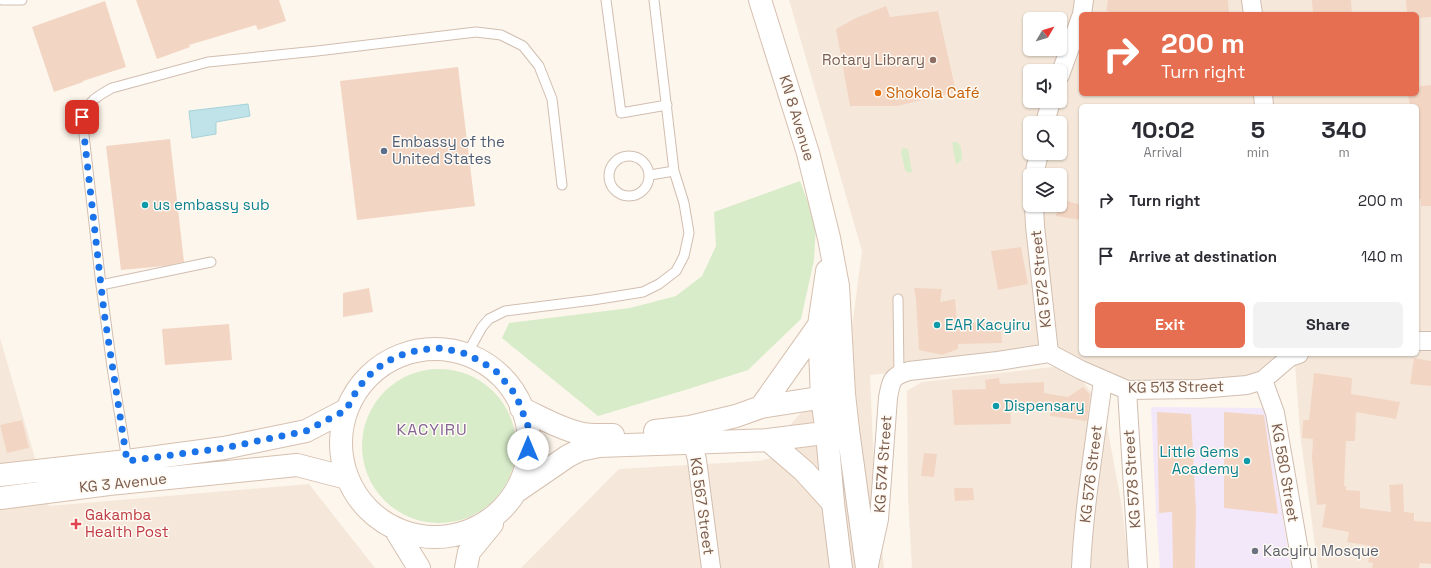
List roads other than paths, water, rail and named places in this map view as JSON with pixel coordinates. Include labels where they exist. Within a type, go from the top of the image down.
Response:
[{"type":"main road","name":"KN 8 Avenue","points":[[760,0],[808,153],[830,238],[838,286],[844,394]]},
{"type":"main road","name":"KN 8 Avenue","points":[[830,238],[826,282],[819,325],[822,398],[827,433],[833,503],[842,568]]},
{"type":"main road","points":[[761,407],[819,325]]},
{"type":"main road","points":[[503,509],[471,531],[450,538],[434,539],[395,528],[375,516],[359,499],[347,478],[342,460],[342,425],[346,410],[358,388],[374,370],[395,357],[418,350],[443,348],[467,354],[495,370],[516,395],[528,426],[528,460],[517,491]]},
{"type":"main road","points":[[466,568],[469,552],[517,491],[568,456],[580,450],[599,446],[691,435],[761,407],[844,394]]},
{"type":"main road","name":"KG 574 Street","points":[[844,394],[868,568]]},
{"type":"main road","points":[[521,408],[560,427],[579,433],[595,435],[691,435],[768,440],[848,430]]},
{"type":"main road","name":"KG 3 Avenue","points":[[0,475],[127,461],[224,448],[306,431],[346,410]]},
{"type":"main road","points":[[768,440],[804,471],[833,503]]},
{"type":"main road","name":"KG 3 Avenue","points":[[0,498],[109,484],[297,465],[347,478]]},
{"type":"main road","points":[[395,528],[419,568]]},
{"type":"street","points":[[1082,12],[1084,0]]},
{"type":"street","points":[[1252,0],[1253,12]]},
{"type":"street","points":[[1064,64],[1079,21]]},
{"type":"street","name":"KG 572 Street","points":[[1034,212],[1049,353]]},
{"type":"street","points":[[1419,341],[1431,341]]},
{"type":"street","points":[[904,372],[998,361],[1049,353]]},
{"type":"street","name":"KG 513 Street","points":[[1049,353],[1103,380],[1127,390],[1199,389],[1247,385],[1263,380],[1292,356]]},
{"type":"street","name":"KG 574 Street","points":[[868,568],[879,519],[891,382],[904,372]]},
{"type":"street","name":"KG 576 Street","points":[[1082,568],[1089,481],[1103,380]]},
{"type":"street","name":"KG 580 Street","points":[[1263,380],[1275,413],[1302,568]]},
{"type":"street","name":"KG 578 Street","points":[[1127,390],[1138,568]]},
{"type":"street","name":"KG 567 Street","points":[[691,435],[697,460],[712,568]]},
{"type":"lane","points":[[2,0],[22,0]]},
{"type":"lane","points":[[606,0],[621,113],[667,105]]},
{"type":"lane","points":[[467,354],[485,323],[489,319],[505,311],[642,292],[659,284],[676,271],[684,256],[689,233],[684,203],[674,171],[654,0]]},
{"type":"lane","points":[[127,461],[101,285],[82,117],[87,106],[98,96],[112,88],[208,62],[476,32],[501,35],[523,46],[539,66],[552,98],[562,185]]},
{"type":"lane","points":[[624,156],[637,157],[643,161],[647,166],[650,175],[648,185],[644,191],[632,196],[625,196],[614,189],[610,183],[609,176],[610,170],[618,159],[624,156]]},
{"type":"lane","points":[[650,175],[674,171]]},
{"type":"lane","points":[[101,285],[211,262]]},
{"type":"lane","points":[[898,300],[904,372]]},
{"type":"water","points":[[248,104],[250,116],[216,122],[216,134],[192,138],[189,111]]},
{"type":"place","name":"Rotary Library","points":[[933,60]]},
{"type":"place","name":"Shokola Café","points":[[878,93]]},
{"type":"place","name":"Embassy of the United States","points":[[384,151]]},
{"type":"place","name":"us embassy sub","points":[[145,205]]},
{"type":"place","name":"EAR Kacyiru","points":[[937,325]]},
{"type":"place","name":"Dispensary","points":[[996,406]]},
{"type":"place","name":"Little Gems Academy","points":[[1247,461]]},
{"type":"place","name":"Gakamba Health Post","points":[[76,524]]},
{"type":"place","name":"Kacyiru Mosque","points":[[1255,551]]},
{"type":"district","name":"KACYIRU","points":[[432,429]]}]
